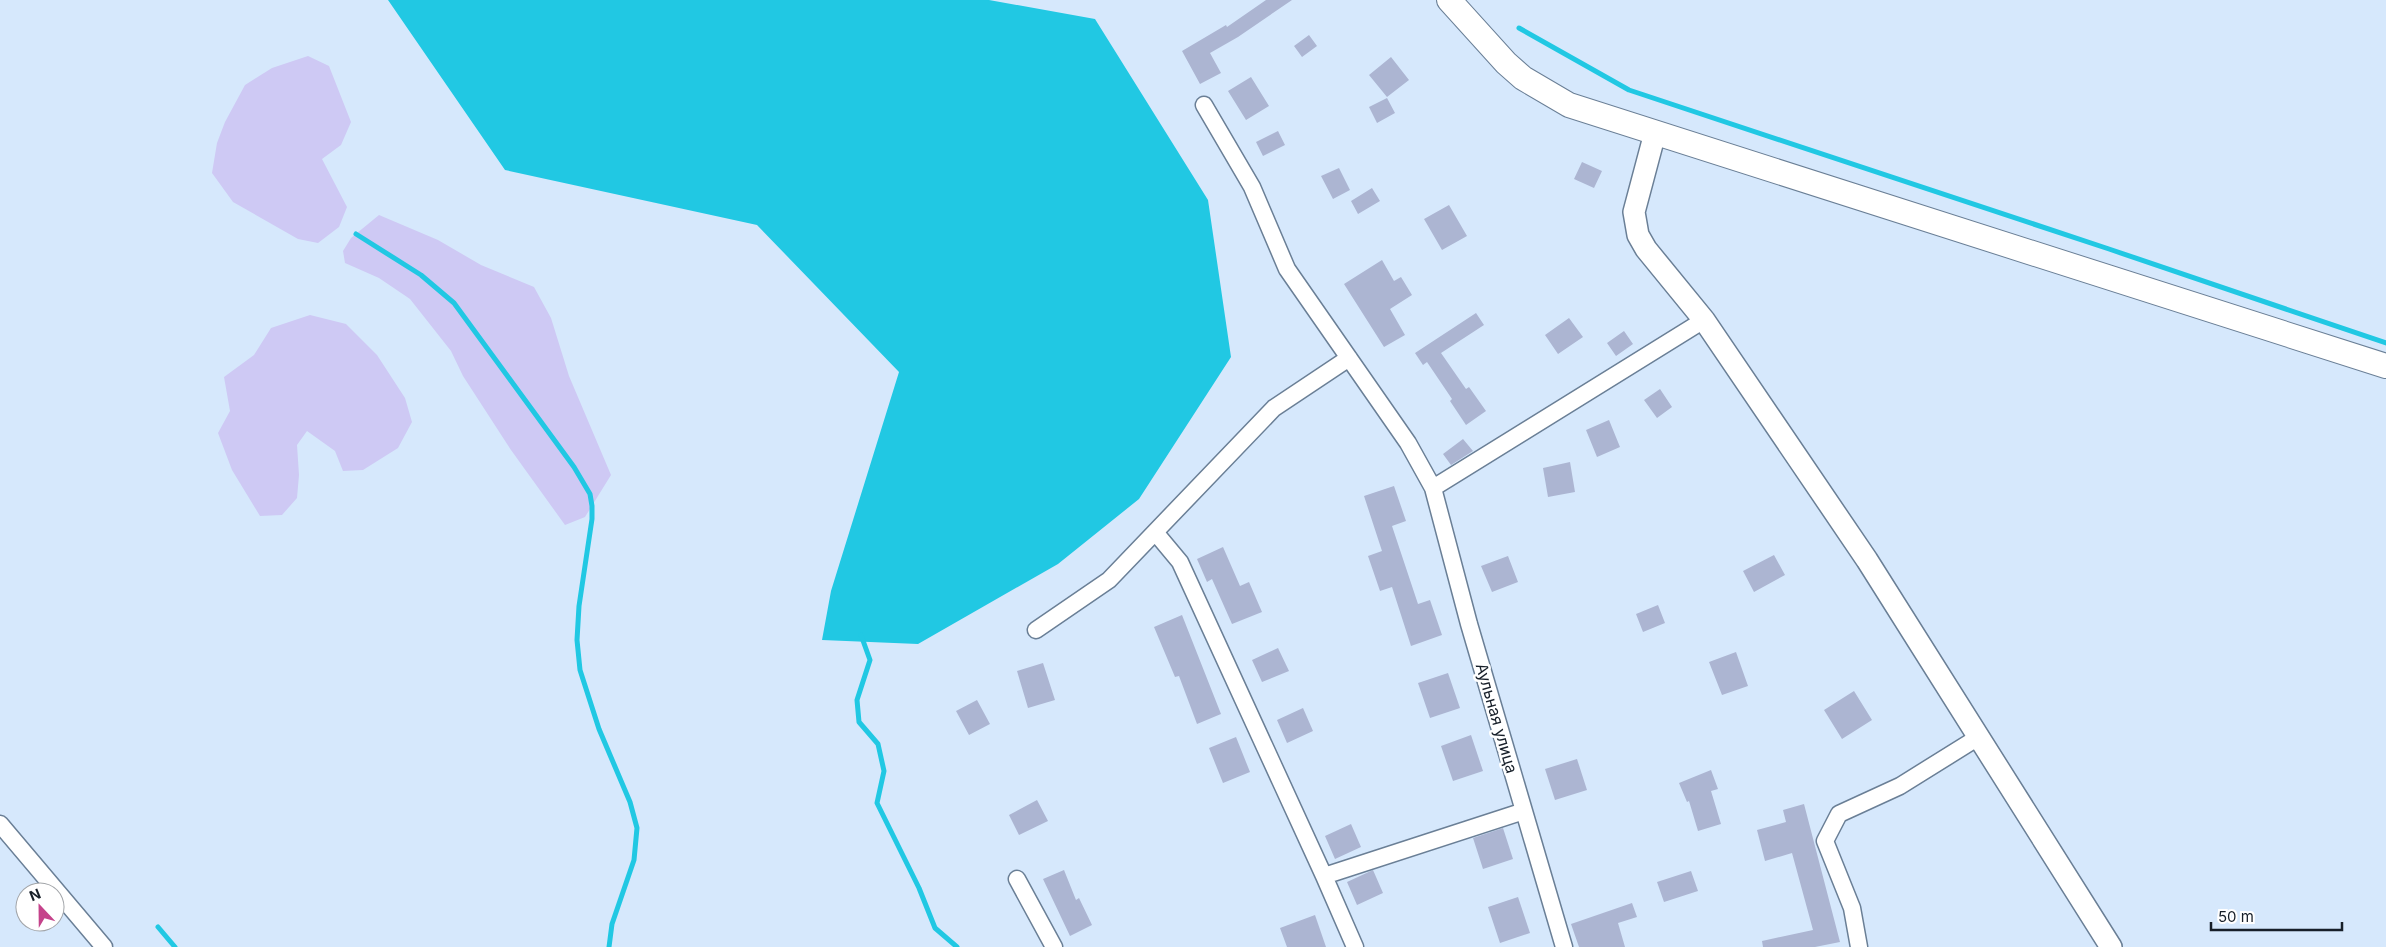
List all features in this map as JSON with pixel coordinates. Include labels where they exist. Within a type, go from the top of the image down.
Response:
[{"type":"main road","points":[[1449,0],[1506,63],[1543,92],[1569,106],[2386,366]]},
{"type":"street","name":"Аульная улица","points":[[1204,104],[1252,187],[1288,270],[1408,443],[1434,488],[1470,624],[1564,947]]},
{"type":"street","points":[[1655,134],[1634,212],[1634,223],[1638,235],[1646,249],[1704,320],[1872,569],[1977,738],[2111,947]]},
{"type":"street","points":[[1434,488],[1704,320]]},
{"type":"street","points":[[1036,630],[1109,580],[1274,408],[1349,358]]},
{"type":"street","points":[[1155,532],[1180,562],[1355,947]]},
{"type":"street","points":[[1859,947],[1852,908],[1825,841],[1839,814],[1900,786],[1977,738]]},
{"type":"street","points":[[1324,876],[1524,812]]},
{"type":"street","points":[[0,824],[104,947]]},
{"type":"street","points":[[1017,880],[1054,947]]},
{"type":"shaded area","points":[[308,56],[329,66],[351,122],[341,145],[322,159],[347,207],[339,227],[318,243],[298,239],[233,202],[212,173],[217,143],[225,122],[245,85],[272,68]]},
{"type":"shaded area","points":[[379,215],[438,240],[481,265],[534,287],[551,318],[569,376],[611,475],[585,517],[565,525],[511,450],[463,376],[451,351],[410,299],[379,278],[345,263],[343,251],[351,238]]},
{"type":"shaded area","points":[[310,315],[346,324],[377,355],[405,398],[412,422],[398,448],[363,470],[343,471],[335,451],[307,431],[297,445],[299,475],[297,498],[282,515],[260,516],[232,470],[218,433],[230,411],[224,377],[254,355],[271,328]]},
{"type":"water","points":[[388,0],[989,0],[1095,19],[1208,200],[1231,357],[1139,499],[1058,564],[918,644],[822,640],[831,591],[899,372],[757,225],[505,170]]},
{"type":"building","points":[[1266,0],[1292,0],[1238,37],[1210,53],[1221,73],[1200,84],[1182,51],[1226,25],[1227,27]]},
{"type":"building","points":[[1309,35],[1317,46],[1302,57],[1294,46]]},
{"type":"building","points":[[1391,57],[1409,80],[1387,97],[1369,75]]},
{"type":"building","points":[[1251,77],[1269,106],[1246,120],[1228,91]]},
{"type":"building","points":[[1387,98],[1395,113],[1377,123],[1369,107]]},
{"type":"building","points":[[1278,131],[1285,145],[1263,156],[1256,142]]},
{"type":"building","points":[[1582,162],[1602,171],[1594,188],[1574,179]]},
{"type":"building","points":[[1339,168],[1350,190],[1333,199],[1321,176]]},
{"type":"building","points":[[1372,188],[1380,201],[1358,214],[1351,201]]},
{"type":"building","points":[[1449,205],[1467,236],[1442,250],[1424,219]]},
{"type":"building","points":[[1382,260],[1394,281],[1401,277],[1412,295],[1390,309],[1405,335],[1384,347],[1344,284]]},
{"type":"building","points":[[1476,313],[1484,325],[1441,353],[1466,389],[1469,387],[1486,411],[1466,425],[1450,401],[1452,399],[1427,362],[1423,365],[1415,353]]},
{"type":"building","points":[[1569,318],[1583,337],[1558,354],[1545,335]]},
{"type":"building","points":[[1624,331],[1633,344],[1616,356],[1607,343]]},
{"type":"building","points":[[1660,389],[1672,407],[1657,418],[1644,400]]},
{"type":"building","points":[[1609,420],[1620,447],[1597,457],[1586,430]]},
{"type":"building","points":[[1463,439],[1473,451],[1451,465],[1443,454]]},
{"type":"building","points":[[1570,462],[1575,492],[1548,497],[1543,468]]},
{"type":"building","points":[[1394,486],[1406,521],[1392,526],[1418,604],[1430,600],[1442,635],[1411,646],[1392,587],[1380,591],[1368,556],[1382,551],[1364,496]]},
{"type":"building","points":[[1223,547],[1240,586],[1249,582],[1262,612],[1232,624],[1212,579],[1207,582],[1197,559]]},
{"type":"building","points":[[1774,555],[1785,575],[1754,592],[1743,571]]},
{"type":"building","points":[[1508,556],[1518,582],[1492,592],[1481,566]]},
{"type":"building","points":[[1658,605],[1665,623],[1643,632],[1636,614]]},
{"type":"building","points":[[1182,615],[1221,714],[1197,724],[1179,676],[1175,677],[1154,627]]},
{"type":"building","points":[[1278,648],[1289,671],[1262,682],[1252,660]]},
{"type":"building","points":[[1736,652],[1748,686],[1722,695],[1709,662]]},
{"type":"building","points":[[1043,663],[1055,700],[1028,708],[1017,671]]},
{"type":"building","points":[[1448,673],[1460,708],[1430,718],[1418,683]]},
{"type":"building","points":[[1854,691],[1872,720],[1842,739],[1824,710]]},
{"type":"building","points":[[977,700],[990,724],[969,735],[956,711]]},
{"type":"building","points":[[1303,708],[1313,731],[1287,743],[1277,720]]},
{"type":"building","points":[[1471,735],[1483,771],[1453,781],[1441,746]]},
{"type":"building","points":[[1236,737],[1250,772],[1223,783],[1209,748]]},
{"type":"building","points":[[1577,759],[1587,790],[1555,800],[1545,769]]},
{"type":"building","points":[[1711,770],[1718,789],[1711,791],[1721,824],[1698,831],[1689,801],[1687,802],[1679,783]]},
{"type":"building","points":[[1037,800],[1048,821],[1019,835],[1009,815]]},
{"type":"building","points":[[1804,804],[1840,942],[1815,947],[1763,947],[1762,941],[1813,930],[1792,853],[1765,861],[1757,830],[1786,822],[1783,810]]},
{"type":"building","points":[[1351,824],[1361,847],[1335,859],[1325,836]]},
{"type":"building","points":[[1503,828],[1513,859],[1483,869],[1473,838]]},
{"type":"building","points":[[1064,870],[1076,900],[1079,898],[1092,925],[1070,936],[1043,879]]},
{"type":"building","points":[[1373,870],[1383,893],[1357,905],[1347,882]]},
{"type":"building","points":[[1691,871],[1698,891],[1664,902],[1657,882]]},
{"type":"building","points":[[1518,897],[1530,933],[1500,943],[1488,907]]},
{"type":"building","points":[[1632,903],[1637,917],[1618,923],[1625,947],[1579,947],[1571,924]]},
{"type":"building","points":[[1315,915],[1326,947],[1287,947],[1280,928]]},
{"type":"waterway","points":[[1519,28],[1629,90],[2386,343]]},
{"type":"waterway","points":[[356,234],[421,275],[454,303],[574,467],[590,494],[592,519],[579,606],[577,640],[580,670],[599,729],[630,802],[637,828],[634,860],[612,924],[609,947]]},
{"type":"waterway","points":[[861,635],[870,660],[857,700],[859,722],[878,744],[884,771],[877,803],[919,888],[935,928],[957,947]]},
{"type":"waterway","points":[[158,927],[175,947]]}]
